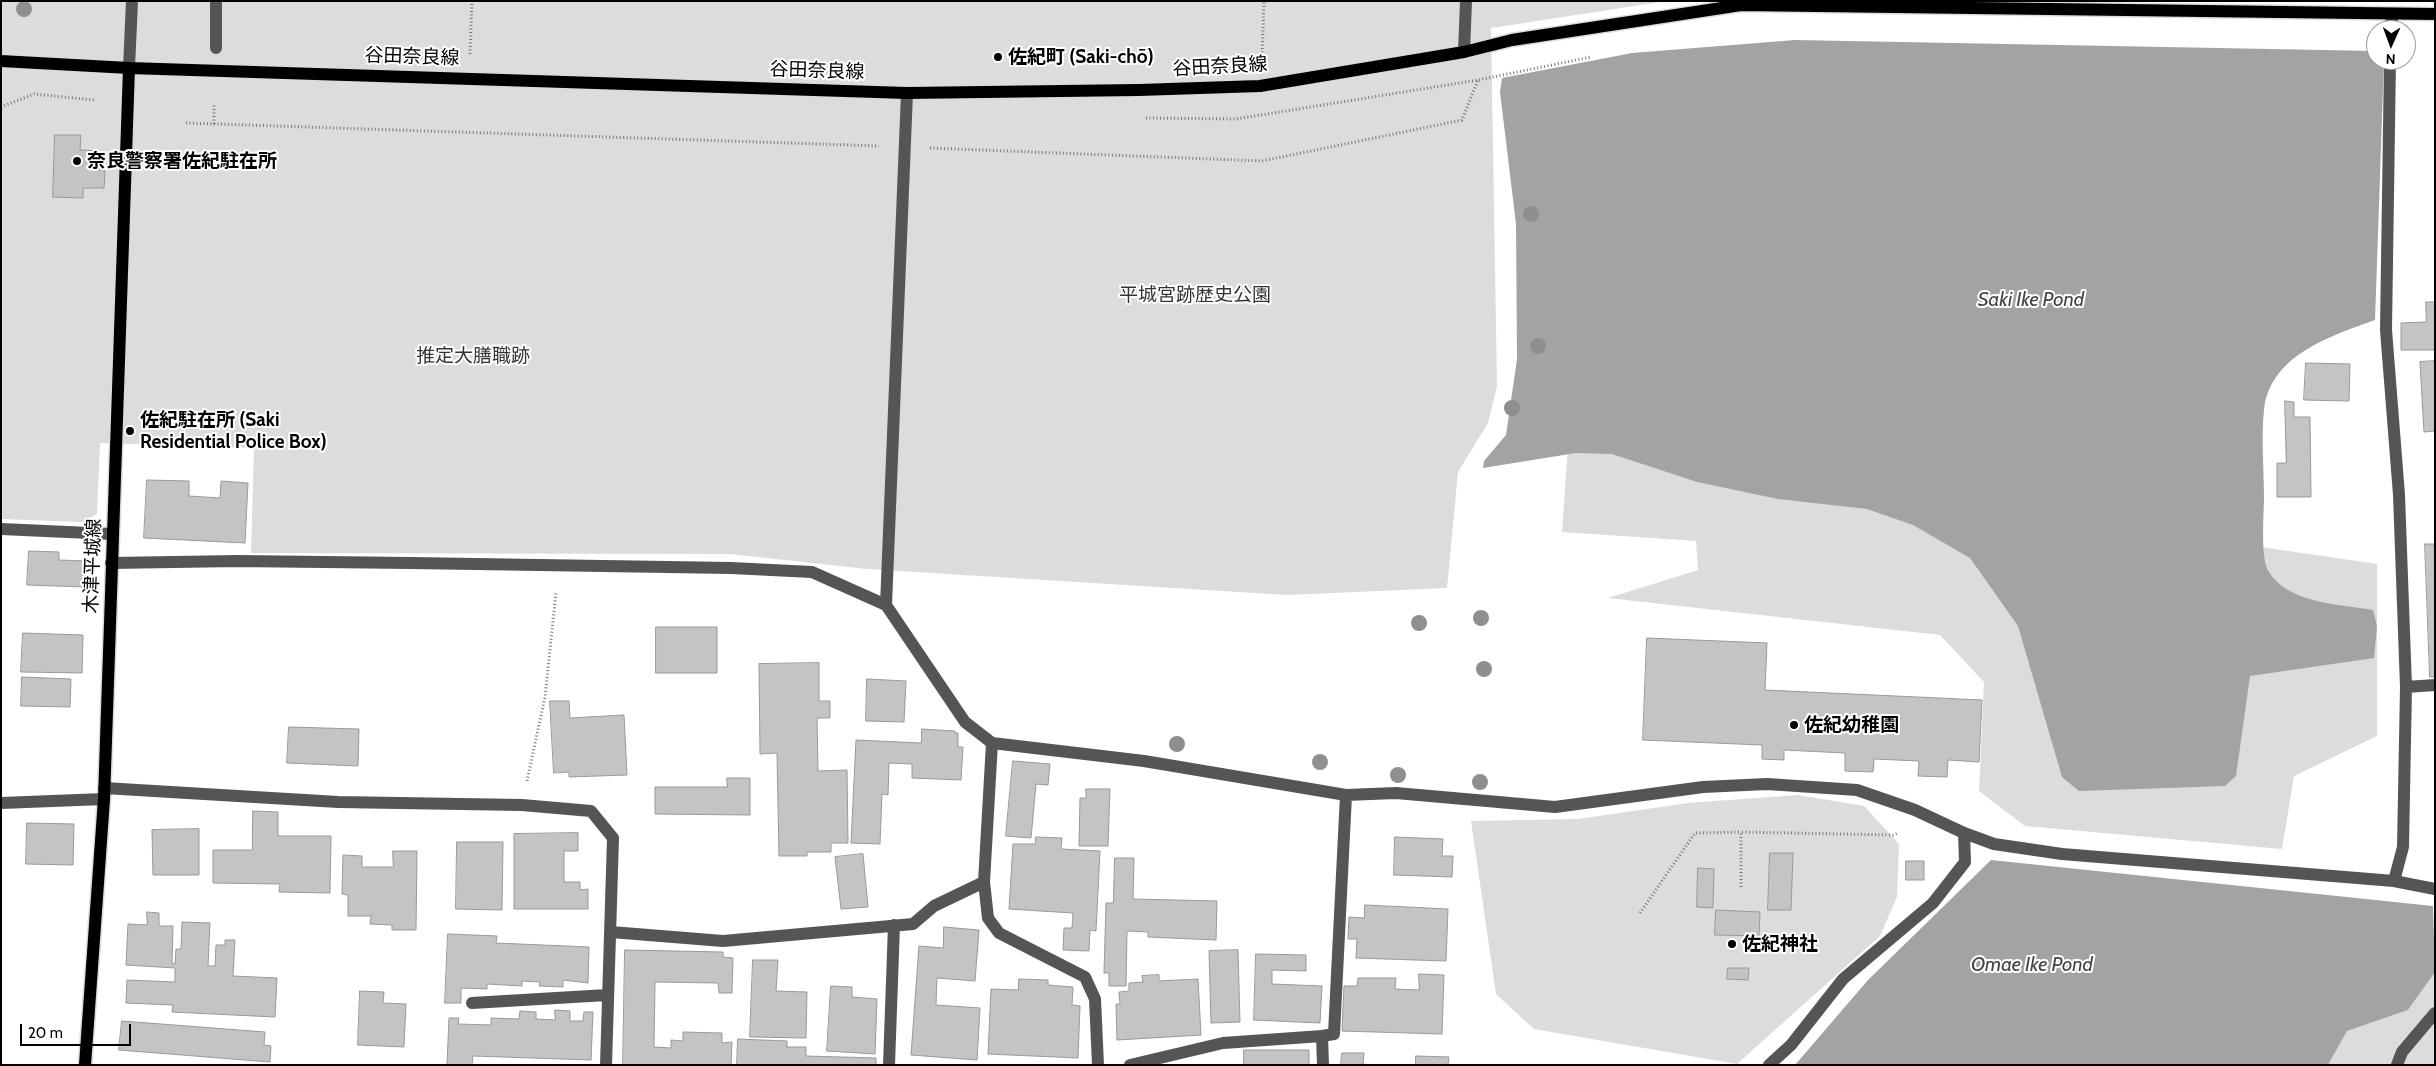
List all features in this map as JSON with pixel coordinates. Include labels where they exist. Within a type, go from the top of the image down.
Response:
[{"type":"main road","name":"谷田奈良線","points":[[1,61],[129,68],[469,77],[907,93],[1139,90],[1260,86],[1464,52],[1512,40],[1741,5],[2435,14]]},
{"type":"main road","name":"木津平城線","points":[[85,1065],[104,794],[129,68]]},
{"type":"street","points":[[129,68],[132,1]]},
{"type":"street","points":[[216,1],[216,48]]},
{"type":"street","points":[[1464,52],[1466,1]]},
{"type":"street","points":[[2392,14],[2392,20]]},
{"type":"street","points":[[2390,70],[2386,330],[2399,494],[2406,687],[2403,847],[2394,881]]},
{"type":"street","points":[[886,604],[907,93]]},
{"type":"street","points":[[1,529],[112,534]]},
{"type":"street","points":[[111,563],[237,561],[731,568],[812,572],[886,604],[965,722],[992,742],[1144,761],[1346,794],[1396,793],[1556,807],[1703,787],[1768,784],[1857,790],[1930,817],[1964,833],[1994,844],[2062,854],[2394,881],[2435,889]]},
{"type":"street","points":[[2406,687],[2435,685]]},
{"type":"street","points":[[992,742],[984,882],[988,918],[999,934],[1085,977],[1095,999],[1098,1065]]},
{"type":"street","points":[[1,803],[104,794],[338,802],[522,805],[590,812],[613,838],[606,1065]]},
{"type":"street","points":[[1130,1065],[1223,1043],[1334,1034],[1346,794]]},
{"type":"street","points":[[1770,1065],[1791,1045],[1843,979],[1933,903],[1965,862],[1964,833]]},
{"type":"street","points":[[611,932],[723,940],[913,924],[934,906],[984,882]]},
{"type":"street","points":[[890,1065],[894,926]]},
{"type":"street","points":[[472,1003],[607,995]]},
{"type":"street","points":[[2397,1065],[2402,1052],[2435,1013]]},
{"type":"street","points":[[1322,1036],[1323,1065]]},
{"type":"path","points":[[469,77],[472,1]]},
{"type":"path","points":[[1262,56],[1264,1]]},
{"type":"path","points":[[1236,119],[1478,80],[1593,56]]},
{"type":"path","points":[[186,123],[1262,161],[1462,120],[1478,80]]},
{"type":"path","points":[[1,107],[34,94],[94,100]]},
{"type":"path","points":[[214,102],[214,124]]},
{"type":"path","points":[[522,805],[545,697],[559,566]]},
{"type":"path","points":[[1640,912],[1695,833],[1894,835],[1930,817]]},
{"type":"path","points":[[1741,832],[1741,887]]},
{"type":"green space","name":"平城宮跡歴史公園","points":[[1,1],[1667,1],[1491,28],[1497,386],[1488,423],[1458,472],[1447,588],[1287,595],[867,569],[730,554],[251,553],[254,448],[100,443],[97,514],[82,522],[1,519]]},
{"type":"green space","points":[[1571,403],[2227,542],[2377,564],[2377,736],[2294,776],[2282,849],[2025,826],[1979,791],[1984,682],[1940,635],[1608,598],[1698,570],[1696,541],[1562,532]]},
{"type":"green space","points":[[1798,795],[1864,806],[1899,844],[1897,897],[1880,936],[1737,1064],[1534,1029],[1496,994],[1471,821],[1578,819],[1688,803]]},
{"type":"green space","points":[[2435,972],[2435,1065],[2328,1065],[2347,1031],[2408,1010]]},
{"type":"water","name":"Saki Ike Pond","points":[[1795,40],[2366,51],[2366,70],[2384,70],[2375,320],[2340,333],[2305,350],[2278,375],[2269,391],[2264,410],[2263,431],[2263,547],[2266,566],[2269,572],[2278,583],[2289,591],[2316,601],[2373,610],[2377,626],[2374,658],[2250,676],[2236,776],[2225,786],[2079,791],[2062,777],[2018,626],[1970,558],[1913,525],[1867,509],[1778,499],[1697,482],[1612,454],[1576,453],[1483,468],[1484,461],[1506,435],[1517,359],[1516,224],[1500,92],[1502,78],[1632,53]]},
{"type":"water","name":"Omae Ike Pond","points":[[1991,860],[2433,906],[2435,972],[2408,1010],[2347,1031],[2328,1065],[1795,1065],[1868,980]]},
{"type":"building","name":"奈良警察署佐紀駐在所","points":[[55,135],[81,135],[80,150],[99,151],[99,170],[105,171],[104,188],[83,188],[83,198],[53,197]]},
{"type":"building","points":[[2426,302],[2435,302],[2435,350],[2401,350],[2401,323],[2426,322]]},
{"type":"building","points":[[2435,361],[2435,431],[2424,432],[2420,362]]},
{"type":"building","points":[[2306,363],[2350,364],[2349,401],[2304,400]]},
{"type":"building","points":[[2285,401],[2294,402],[2294,417],[2310,417],[2311,497],[2277,497],[2277,463],[2286,463]]},
{"type":"building","points":[[147,480],[189,481],[189,496],[220,498],[221,481],[248,483],[245,543],[144,538]]},
{"type":"building","points":[[2425,544],[2435,544],[2435,677],[2430,677]]},
{"type":"building","points":[[29,551],[59,552],[59,560],[86,561],[85,587],[27,585]]},
{"type":"building","points":[[656,627],[717,627],[717,673],[656,673]]},
{"type":"building","points":[[23,633],[83,635],[82,673],[21,672]]},
{"type":"building","points":[[1647,638],[1767,643],[1765,690],[1982,700],[1979,762],[1948,760],[1947,777],[1918,776],[1919,761],[1874,759],[1873,772],[1845,771],[1845,753],[1784,750],[1784,760],[1762,759],[1762,745],[1643,740]]},
{"type":"building","points":[[819,663],[819,701],[830,701],[830,718],[817,718],[818,771],[847,770],[848,843],[831,843],[831,852],[807,852],[807,856],[779,856],[777,753],[760,754],[759,664]]},
{"type":"building","points":[[22,677],[71,679],[70,707],[21,706]]},
{"type":"building","points":[[867,679],[906,681],[904,722],[866,721]]},
{"type":"building","points":[[550,701],[569,701],[570,718],[624,715],[627,775],[569,777],[569,772],[554,773]]},
{"type":"building","points":[[289,727],[359,729],[358,766],[287,763]]},
{"type":"building","points":[[922,729],[955,731],[955,733],[958,733],[958,747],[963,747],[961,780],[912,778],[912,764],[889,763],[888,795],[882,794],[880,844],[851,843],[856,740],[921,743]]},
{"type":"building","points":[[1013,761],[1050,764],[1048,785],[1036,784],[1031,838],[1006,836]]},
{"type":"building","points":[[727,778],[750,778],[750,815],[655,814],[655,787],[727,787]]},
{"type":"building","points":[[1086,789],[1110,789],[1108,846],[1079,846],[1080,798],[1086,798]]},
{"type":"building","points":[[253,811],[278,812],[278,836],[331,836],[330,893],[279,892],[280,884],[213,883],[213,850],[252,850]]},
{"type":"building","points":[[27,823],[74,824],[73,865],[26,864]]},
{"type":"building","points":[[199,829],[199,875],[153,875],[152,830]]},
{"type":"building","points":[[578,833],[578,851],[564,851],[564,882],[580,882],[580,890],[588,889],[588,909],[514,909],[514,834]]},
{"type":"building","points":[[1036,837],[1062,838],[1061,849],[1100,851],[1096,931],[1090,930],[1089,951],[1063,950],[1064,928],[1072,928],[1073,913],[1009,909],[1013,844],[1035,844]]},
{"type":"building","points":[[1395,837],[1443,839],[1442,856],[1453,856],[1452,877],[1394,875]]},
{"type":"building","points":[[457,842],[503,842],[502,910],[456,909]]},
{"type":"building","points":[[393,851],[417,851],[416,930],[392,930],[392,925],[370,924],[371,916],[348,916],[348,895],[342,894],[343,855],[362,856],[362,867],[393,867]]},
{"type":"building","points":[[1770,853],[1793,853],[1791,910],[1768,910]]},
{"type":"building","points":[[863,854],[868,907],[841,909],[835,857]]},
{"type":"building","points":[[1115,858],[1134,858],[1133,899],[1217,901],[1216,940],[1148,937],[1148,932],[1127,931],[1126,986],[1109,986],[1109,973],[1104,973],[1106,903],[1113,903]]},
{"type":"building","points":[[1906,861],[1924,861],[1924,880],[1906,880]]},
{"type":"building","points":[[1698,868],[1714,869],[1713,908],[1697,907]]},
{"type":"building","points":[[1365,905],[1448,909],[1446,961],[1356,958],[1357,939],[1348,939],[1349,917],[1364,918]]},
{"type":"building","points":[[1716,910],[1760,912],[1759,936],[1715,935]]},
{"type":"building","points":[[147,912],[159,913],[159,926],[173,926],[172,963],[175,964],[176,949],[181,949],[182,922],[210,923],[208,966],[215,966],[216,945],[225,945],[225,940],[235,940],[233,976],[277,978],[275,1017],[172,1012],[173,1005],[126,1003],[127,980],[175,982],[175,968],[126,965],[128,924],[147,925]]},
{"type":"building","points":[[944,927],[979,930],[975,981],[937,978],[936,1005],[980,1008],[977,1060],[911,1055],[919,946],[943,948]]},
{"type":"building","points":[[448,934],[497,936],[496,943],[589,947],[588,983],[563,980],[563,987],[539,986],[540,982],[522,981],[522,986],[487,984],[487,989],[461,988],[461,1003],[445,1003]]},
{"type":"building","points":[[625,950],[723,952],[723,957],[733,958],[732,993],[719,993],[718,983],[655,982],[654,1047],[671,1048],[671,1040],[683,1041],[683,1032],[722,1033],[722,1043],[732,1042],[731,1065],[623,1065]]},
{"type":"building","points":[[1238,950],[1240,1022],[1211,1023],[1209,951]]},
{"type":"building","points":[[1256,954],[1306,955],[1306,971],[1272,970],[1272,984],[1322,986],[1320,1023],[1254,1020]]},
{"type":"building","points":[[753,960],[778,960],[776,991],[807,992],[806,1038],[750,1037]]},
{"type":"building","points":[[1728,968],[1749,968],[1748,980],[1727,979]]},
{"type":"building","points":[[1419,974],[1444,975],[1442,1034],[1342,1031],[1344,986],[1357,986],[1358,978],[1396,978],[1395,989],[1419,990]]},
{"type":"building","points":[[1159,975],[1159,981],[1198,979],[1201,1035],[1117,1040],[1116,1004],[1120,1004],[1119,992],[1129,991],[1129,983],[1143,982],[1142,976]]},
{"type":"building","points":[[1019,979],[1048,980],[1048,985],[1073,987],[1072,1005],[1080,1006],[1078,1058],[988,1054],[991,989],[1018,990]]},
{"type":"building","points":[[831,986],[852,987],[852,997],[877,999],[875,1054],[827,1051]]},
{"type":"building","points":[[360,991],[384,992],[383,1003],[406,1004],[404,1047],[358,1045]]},
{"type":"building","points":[[555,1010],[570,1011],[570,1021],[583,1021],[584,1012],[593,1012],[591,1060],[473,1056],[472,1065],[447,1065],[449,1018],[459,1018],[458,1024],[491,1025],[491,1018],[519,1019],[520,1011],[536,1012],[536,1019],[555,1020]]},
{"type":"building","points":[[122,1021],[265,1032],[264,1045],[271,1046],[270,1062],[119,1050]]},
{"type":"building","points":[[738,1039],[787,1041],[787,1047],[806,1047],[806,1056],[876,1058],[876,1065],[737,1065]]},
{"type":"building","points":[[1244,1050],[1309,1050],[1309,1065],[1244,1065]]},
{"type":"building","points":[[1342,1053],[1364,1053],[1363,1064],[1373,1065],[1341,1065]]},
{"type":"building","points":[[1416,1056],[1449,1057],[1448,1065],[1416,1065]]},
{"type":"place","name":"佐紀町 (Saki-chō)","points":[[998,57]]},
{"type":"place","name":"奈良警察署佐紀駐在所","points":[[77,161]]},
{"type":"place","name":"佐紀駐在所 (Saki Residential Police Box)","points":[[130,431]]},
{"type":"place","name":"佐紀幼稚園","points":[[1794,725]]},
{"type":"place","name":"佐紀神社","points":[[1732,944]]},
{"type":"park label","name":"推定大膳職跡","points":[[473,356]]}]
